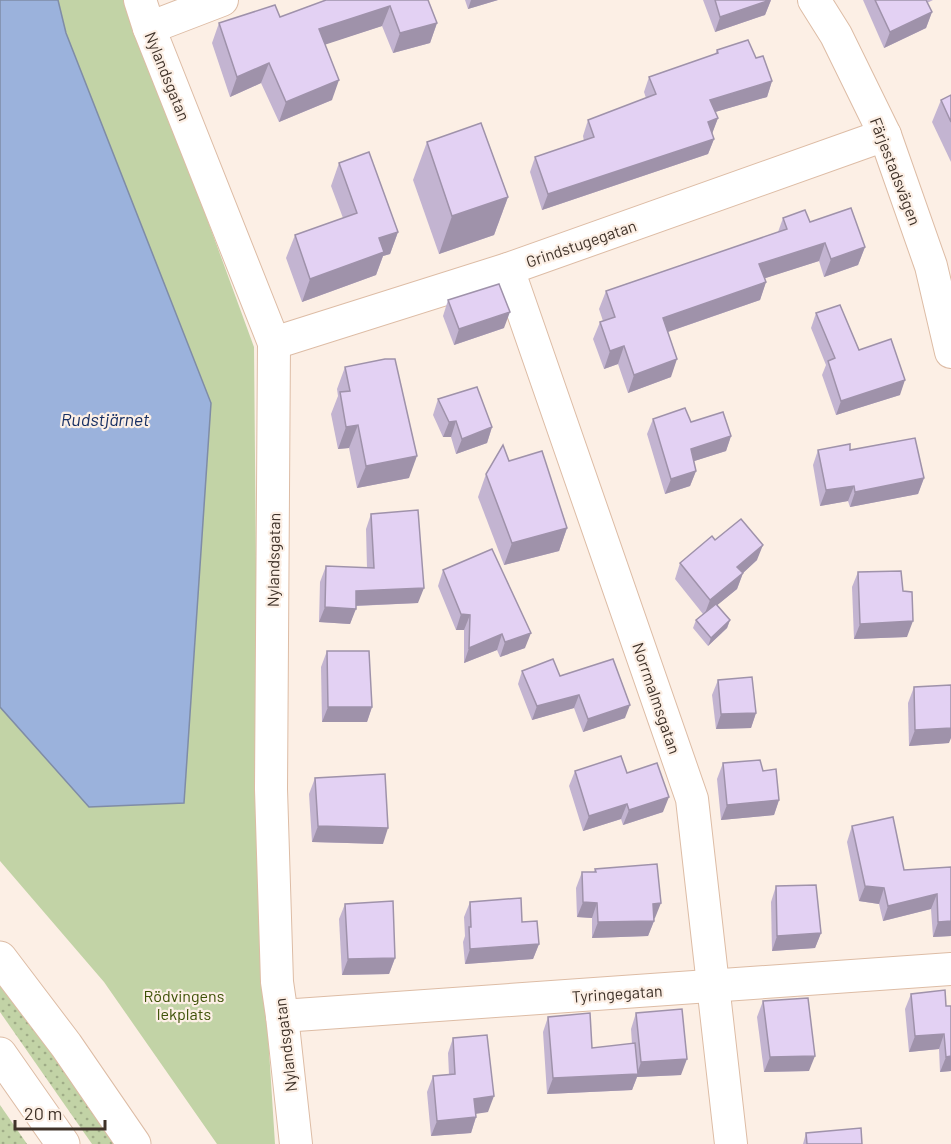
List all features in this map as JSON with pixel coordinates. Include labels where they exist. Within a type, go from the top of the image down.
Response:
[{"type":"highway","points":[[0,958],[66,1045],[134,1144]]},
{"type":"highway","points":[[0,1054],[63,1144]]},
{"type":"street","points":[[144,14],[222,0]]},
{"type":"street","name":"Färjestadsvägen","points":[[814,0],[836,35],[885,135],[931,266],[951,352]]},
{"type":"street","name":"Nylandsgatan","points":[[144,14],[274,343],[271,789],[277,982],[296,1144]]},
{"type":"street","name":"Grindstugegatan","points":[[274,343],[508,269],[885,135]]},
{"type":"street","name":"Norrmalmsgatan","points":[[508,269],[692,799],[731,1144]]},
{"type":"street","name":"Tyringegatan","points":[[282,1016],[951,969]]},
{"type":"green space","name":"Rödvingens lekplats","points":[[0,0],[127,0],[254,347],[259,894],[275,1144],[217,1144],[104,982],[0,861]]},
{"type":"green space","points":[[0,983],[48,1043],[115,1144],[92,1144],[0,1012]]},
{"type":"green space","points":[[0,1105],[27,1144],[0,1144]]},
{"type":"water","name":"Rudstjärnet","points":[[0,0],[58,0],[66,33],[211,403],[184,803],[89,807],[0,707]]},
{"type":"building","points":[[326,0],[428,0],[437,23],[400,33],[390,6],[319,29],[339,80],[286,102],[269,63],[237,77],[219,23],[275,5],[280,17]]},
{"type":"building","points":[[715,0],[770,0],[720,17]]},
{"type":"building","points":[[875,0],[926,0],[932,12],[890,32]]},
{"type":"building","points":[[748,40],[756,58],[763,56],[772,81],[710,100],[718,118],[708,122],[714,139],[548,194],[535,157],[594,137],[588,120],[656,94],[649,77]]},
{"type":"building","points":[[951,95],[951,122],[941,100]]},
{"type":"building","points":[[481,123],[508,197],[452,216],[427,142]]},
{"type":"building","points":[[369,152],[398,232],[379,238],[384,252],[310,279],[295,235],[357,213],[339,163]]},
{"type":"building","points":[[851,208],[865,247],[831,259],[825,243],[759,264],[766,282],[663,318],[677,359],[634,375],[624,346],[610,351],[600,322],[615,317],[606,291],[787,229],[783,218],[805,210],[810,222]]},
{"type":"building","points":[[499,284],[510,312],[459,329],[448,300]]},
{"type":"building","points":[[840,305],[859,350],[891,339],[905,380],[841,401],[828,361],[835,358],[816,313]]},
{"type":"building","points":[[395,359],[417,456],[366,466],[358,425],[346,427],[340,392],[350,391],[345,367]]},
{"type":"building","points":[[477,387],[492,427],[462,439],[456,421],[449,422],[438,399]]},
{"type":"building","points":[[685,408],[691,422],[723,412],[731,436],[691,449],[696,471],[671,479],[653,419]]},
{"type":"building","points":[[915,438],[924,478],[855,492],[854,486],[826,490],[818,450],[850,444],[850,450]]},
{"type":"building","points":[[503,445],[509,461],[542,451],[567,528],[512,543],[486,474]]},
{"type":"building","points":[[418,510],[424,588],[356,591],[356,609],[325,607],[326,566],[374,568],[371,514]]},
{"type":"building","points":[[741,519],[763,545],[737,567],[743,573],[710,600],[680,563],[712,536],[715,540]]},
{"type":"building","points":[[492,549],[531,633],[505,642],[502,634],[469,648],[470,615],[461,614],[443,570]]},
{"type":"building","points":[[901,571],[903,591],[912,592],[913,621],[860,624],[858,572]]},
{"type":"building","points":[[716,604],[730,620],[711,638],[696,620]]},
{"type":"building","points":[[327,651],[369,651],[372,707],[328,707]]},
{"type":"building","points":[[553,659],[560,676],[613,659],[630,705],[588,719],[579,695],[537,706],[522,671]]},
{"type":"building","points":[[752,677],[756,713],[721,714],[718,680]]},
{"type":"building","points":[[951,685],[951,728],[915,730],[914,687]]},
{"type":"building","points":[[621,756],[627,773],[657,763],[669,797],[629,810],[627,804],[589,816],[575,771]]},
{"type":"building","points":[[760,760],[763,771],[776,769],[779,800],[727,805],[723,763]]},
{"type":"building","points":[[385,774],[388,828],[318,826],[315,778]]},
{"type":"building","points":[[893,817],[904,870],[951,867],[951,921],[938,922],[937,894],[888,906],[884,888],[865,886],[852,826]]},
{"type":"building","points":[[657,864],[661,903],[653,904],[654,921],[598,922],[597,903],[583,902],[582,872]]},
{"type":"building","points":[[816,885],[821,933],[777,936],[776,886]]},
{"type":"building","points":[[521,898],[522,922],[537,921],[539,944],[470,949],[470,902]]},
{"type":"building","points":[[393,901],[395,958],[348,959],[345,904]]},
{"type":"building","points":[[945,990],[946,1006],[951,1006],[951,1056],[946,1057],[944,1034],[915,1036],[911,994]]},
{"type":"building","points":[[808,998],[815,1056],[770,1057],[763,1001]]},
{"type":"building","points":[[682,1009],[687,1059],[641,1062],[636,1013]]},
{"type":"building","points":[[590,1013],[592,1048],[635,1043],[638,1074],[553,1078],[548,1017]]},
{"type":"building","points":[[487,1035],[494,1096],[474,1099],[476,1117],[437,1121],[433,1076],[455,1074],[453,1038]]},
{"type":"building","points":[[861,1128],[862,1144],[807,1144],[806,1133]]}]
